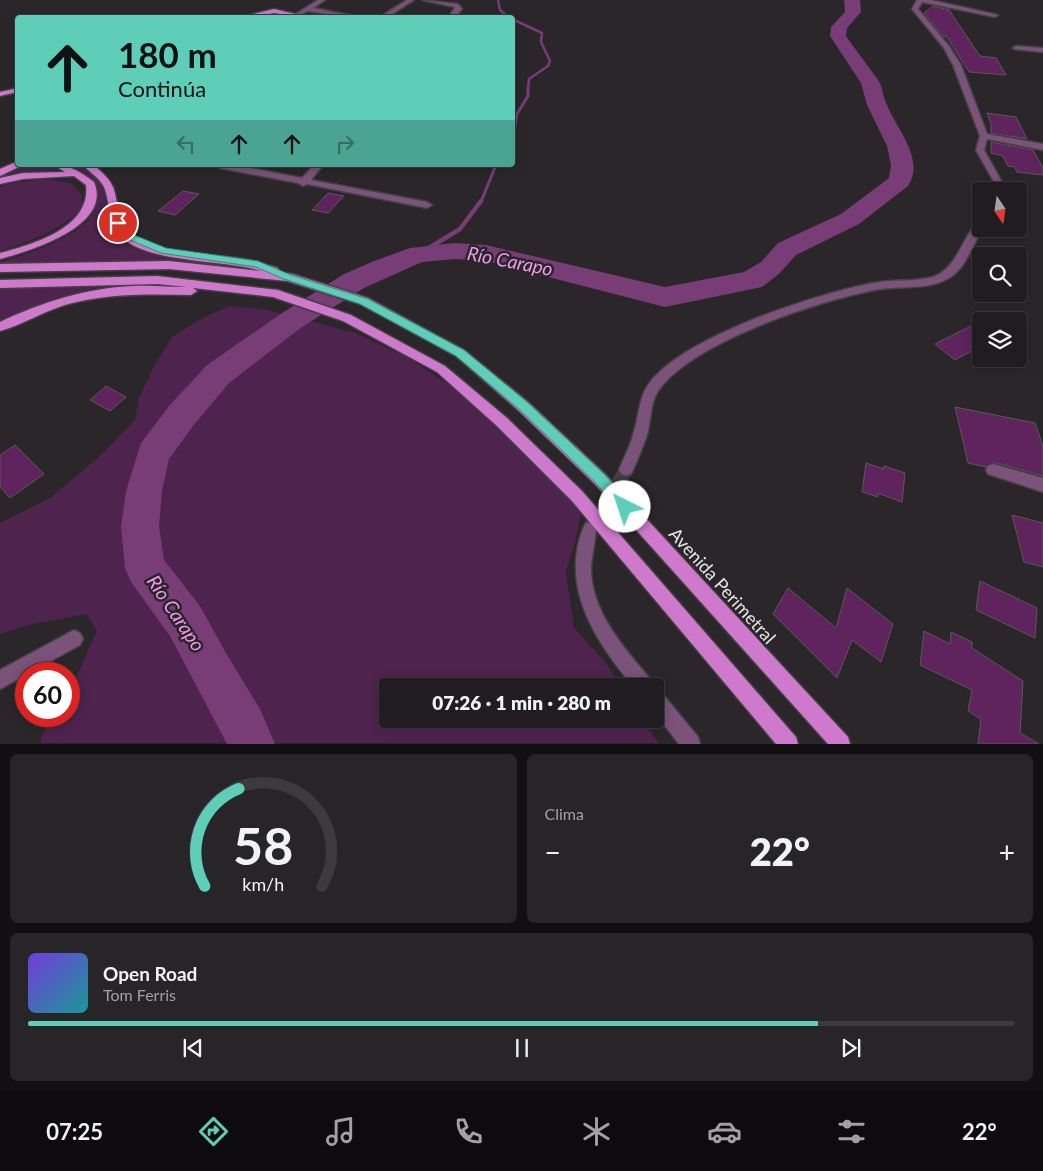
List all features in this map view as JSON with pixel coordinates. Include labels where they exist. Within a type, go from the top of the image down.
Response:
[{"type":"main road","points":[[255,15],[274,11],[293,15]]},
{"type":"main road","points":[[0,94],[15,91]]},
{"type":"main road","points":[[0,165],[15,158]]},
{"type":"main road","points":[[0,173],[15,166]]},
{"type":"main road","points":[[0,256],[19,251],[58,234],[82,217],[92,199],[91,184],[78,174],[62,167]]},
{"type":"main road","points":[[90,167],[108,186],[118,223],[126,235],[164,250],[258,264],[288,277]]},
{"type":"main road","points":[[0,182],[30,175],[78,174]]},
{"type":"main road","name":"Avenida Perimetral","points":[[0,268],[169,265],[288,277],[364,301],[460,353],[523,406],[600,479],[841,744]]},
{"type":"main road","points":[[0,284],[157,280],[274,293],[347,318],[441,368],[502,422],[577,496],[790,744]]},
{"type":"main road","points":[[0,327],[35,310],[84,295],[127,289],[274,293]]},
{"type":"street","points":[[293,15],[322,0]]},
{"type":"street","points":[[386,15],[410,0]]},
{"type":"street","points":[[424,0],[458,6],[460,9],[454,15]]},
{"type":"street","points":[[995,15],[921,0],[915,9],[947,47],[957,64],[984,136],[980,150],[998,182]]},
{"type":"street","points":[[307,9],[344,15]]},
{"type":"street","points":[[1016,48],[1043,50]]},
{"type":"street","points":[[984,136],[1043,147]]},
{"type":"street","points":[[229,167],[303,183],[427,205]]},
{"type":"street","points":[[303,183],[317,167]]},
{"type":"street","points":[[626,470],[642,427],[645,404],[654,386],[670,370],[704,346],[782,313],[830,297],[894,283],[924,283],[944,277],[962,258],[972,237]]},
{"type":"street","points":[[993,470],[1043,485]]},
{"type":"street","points":[[590,529],[583,554],[582,576],[591,608],[609,640],[639,678]]},
{"type":"street","points":[[0,680],[74,639]]},
{"type":"street","points":[[664,710],[691,744]]},
{"type":"shaded area","points":[[21,167],[86,167],[98,180],[104,191],[110,223],[115,234],[122,242],[143,252],[189,260],[215,269],[0,267],[0,262],[49,245],[84,225],[91,217],[95,208],[96,193],[93,179],[82,174],[59,170],[47,170],[0,179]]},
{"type":"shaded area","points":[[49,179],[72,184],[82,195],[82,209],[73,217],[44,235],[0,251],[0,187],[13,183]]},
{"type":"shaded area","points":[[0,281],[161,283],[95,288],[54,299],[0,321]]},
{"type":"shaded area","points":[[229,306],[264,309],[356,333],[410,359],[506,423],[582,507],[576,539],[566,571],[574,628],[606,663],[615,678],[379,678],[379,728],[648,728],[659,743],[40,743],[42,734],[47,727],[80,727],[80,669],[97,630],[86,614],[29,625],[0,634],[0,523],[50,498],[100,456],[135,420],[139,398],[155,364],[173,336],[203,318]]},
{"type":"building","points":[[933,6],[949,10],[980,56],[996,58],[1006,75],[969,72],[947,37],[943,36],[924,13]]},
{"type":"building","points":[[987,113],[1016,117],[1027,139],[991,133],[991,124]]},
{"type":"building","points":[[991,142],[1033,150],[1043,168],[1043,175],[1017,172],[1015,167],[1008,166],[1003,156],[991,153]]},
{"type":"building","points":[[183,191],[199,194],[175,215],[158,211]]},
{"type":"building","points":[[328,193],[344,196],[328,213],[312,210]]},
{"type":"building","points":[[972,326],[972,351],[955,360],[935,344]]},
{"type":"building","points":[[106,386],[126,397],[110,411],[90,400]]},
{"type":"building","points":[[955,407],[1035,423],[1043,446],[1043,476],[994,462],[986,467],[968,463]]},
{"type":"building","points":[[15,445],[44,474],[10,498],[0,487],[0,455]]},
{"type":"building","points":[[866,463],[884,469],[884,466],[905,473],[902,502],[878,493],[878,497],[862,492]]},
{"type":"building","points":[[1012,515],[1043,523],[1043,567],[1024,562]]},
{"type":"building","points":[[980,581],[1037,608],[1035,638],[976,610]]},
{"type":"building","points":[[788,588],[836,628],[847,588],[893,624],[881,662],[852,640],[837,678],[773,614]]},
{"type":"building","points":[[924,631],[950,644],[951,632],[972,642],[972,648],[1023,681],[1020,733],[1039,744],[978,744],[981,719],[968,711],[972,690],[920,665]]},
{"type":"waterway","points":[[498,0],[500,10],[506,15]]},
{"type":"waterway","name":"Río Carapo","points":[[251,744],[244,725],[210,669],[185,621],[145,568],[140,526],[144,491],[153,454],[181,416],[218,374],[292,320],[354,281],[383,267],[419,254],[455,251],[486,253],[665,297],[752,280],[770,268],[787,249],[850,219],[900,181],[902,165],[898,146],[877,105],[870,82],[859,69],[838,36],[839,27],[853,12],[854,5],[852,0]]},
{"type":"waterway","points":[[515,20],[542,33],[541,42],[550,61],[548,66],[529,79],[528,90]]},
{"type":"waterway","points":[[515,126],[517,114],[528,96],[528,90]]},
{"type":"waterway","points":[[481,202],[495,167]]},
{"type":"waterway","points":[[419,254],[460,229],[481,201]]},
{"type":"tunnel","points":[[596,521],[626,470]]},
{"type":"tunnel","points":[[592,527],[597,519]]},
{"type":"route","points":[[118,223],[126,235],[145,244],[164,250],[202,257],[258,264],[288,277],[364,301],[460,353],[523,406],[600,479],[625,507]]}]
